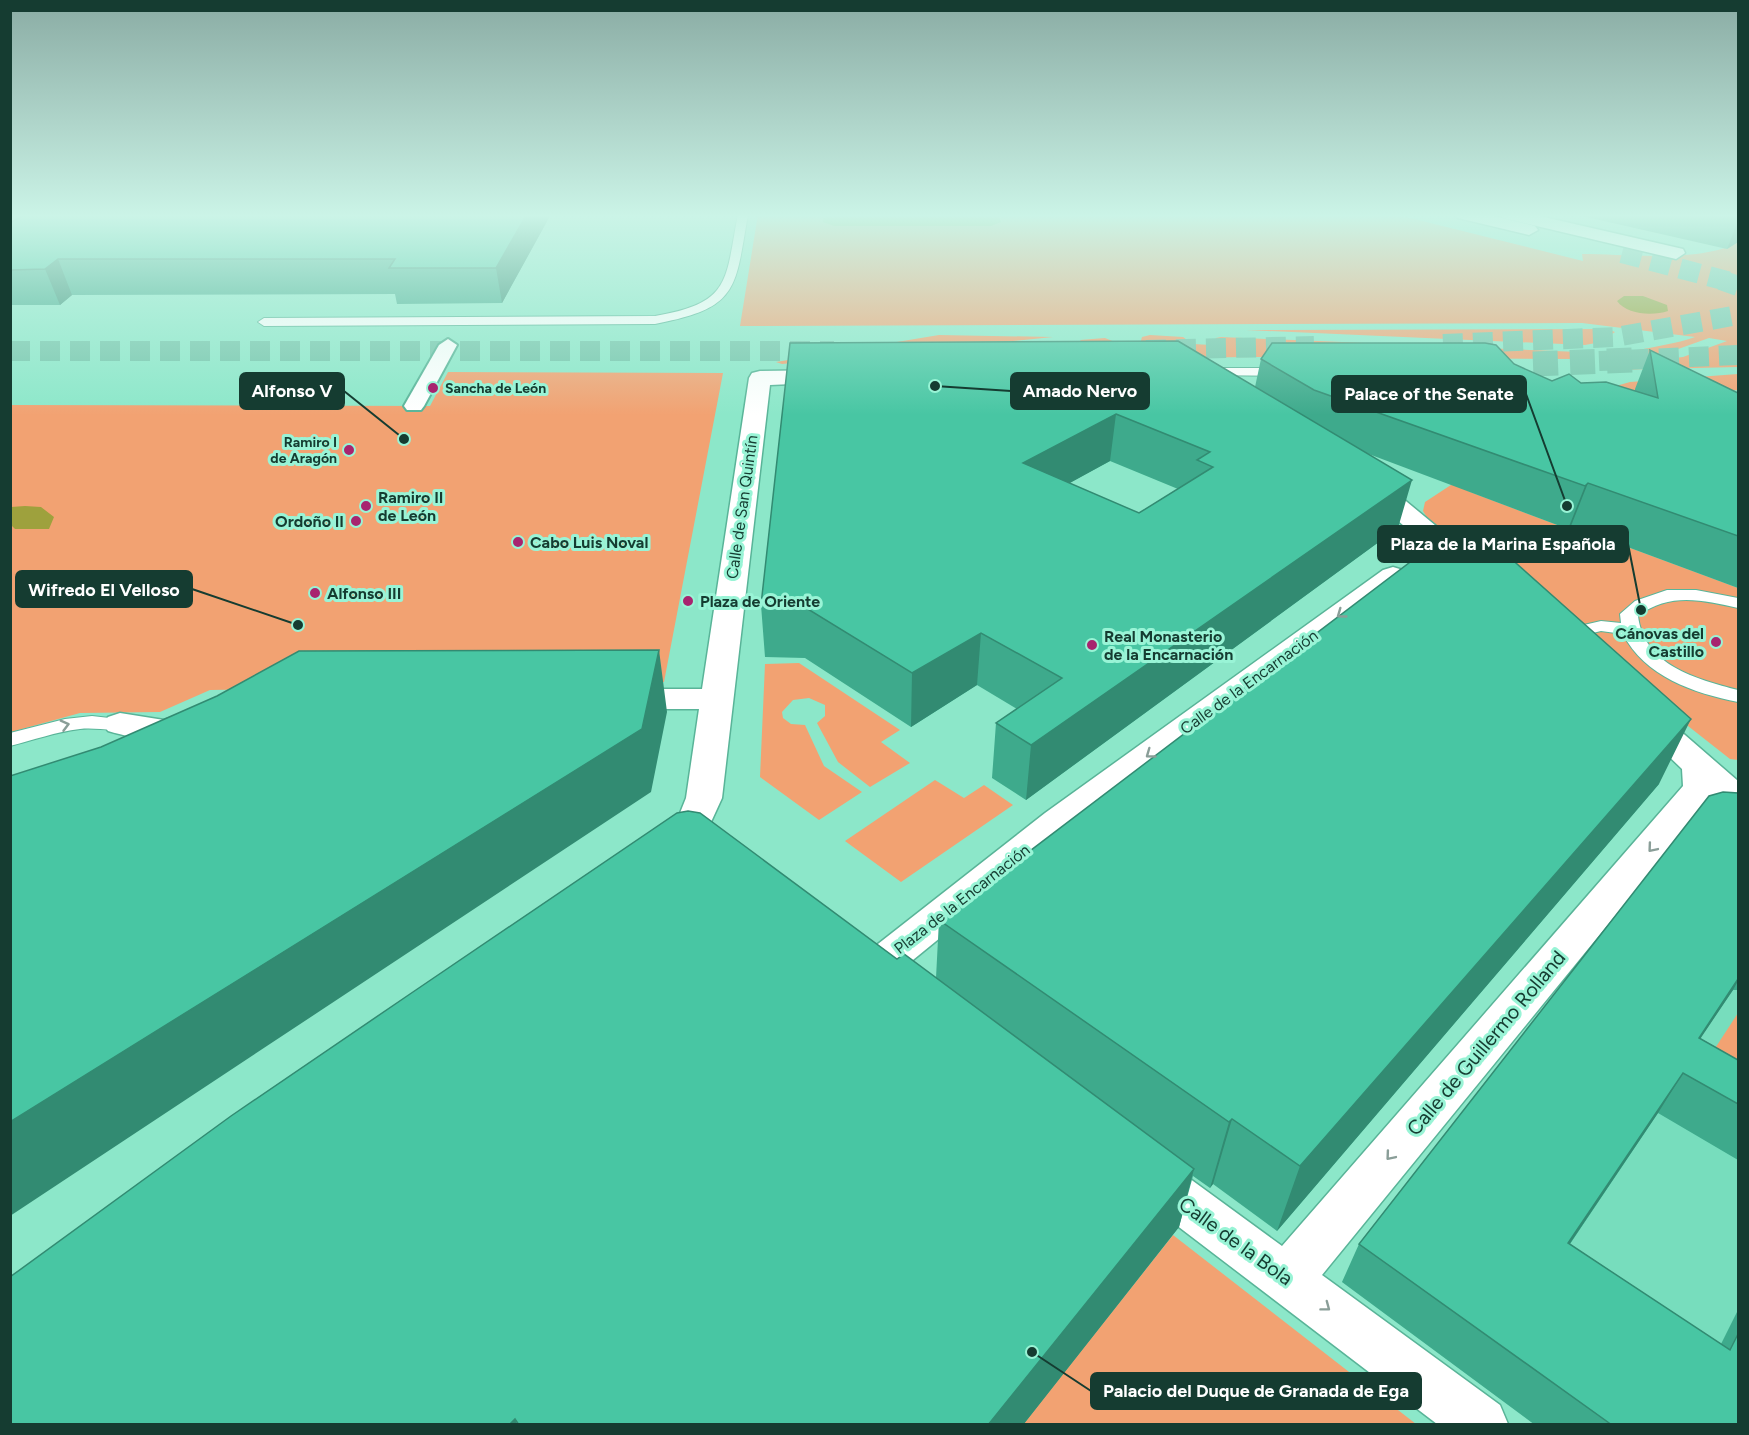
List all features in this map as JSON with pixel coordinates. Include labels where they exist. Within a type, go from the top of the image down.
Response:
[{"type":"street","points":[[414,406],[448,345]]},
{"type":"street","points":[[1185,372],[1230,395]]},
{"type":"street","name":"Calle de San Quintín","points":[[663,837],[712,823],[704,798],[760,378],[856,377]]},
{"type":"street","points":[[1348,469],[1377,488],[1492,587]]},
{"type":"street","name":"Calle de la Encarnación","points":[[1058,822],[1440,543]]},
{"type":"street","points":[[1544,630],[1580,661]]},
{"type":"street","points":[[590,699],[716,699]]},
{"type":"street","points":[[1625,699],[1737,802]]},
{"type":"street","points":[[123,739],[168,731],[217,712]]},
{"type":"street","name":"Calle de Guillermo Rolland","points":[[1287,1278],[1686,808],[1701,788],[1699,765]]},
{"type":"street","points":[[1686,808],[1737,802]]},
{"type":"street","name":"Plaza de la Encarnación","points":[[884,965],[1058,822]]},
{"type":"street","name":"Calle de la Bola","points":[[1120,1154],[1481,1425]]},
{"type":"lane","points":[[264,322],[643,320],[673,317],[712,304],[728,289],[730,281]]},
{"type":"lane","points":[[1185,372],[1295,372]]},
{"type":"lane","points":[[1738,603],[1688,594],[1661,596],[1641,603],[1629,614],[1628,629],[1636,645],[1654,662],[1678,676],[1709,689],[1738,696]]},
{"type":"lane","points":[[1544,630],[1601,626],[1628,629]]},
{"type":"lane","points":[[10,740],[75,723],[101,720],[123,739]]},
{"type":"shaded area","points":[[747,281],[1738,281],[1738,367],[1608,370],[1606,366],[1683,357],[1727,341],[1709,338],[1667,353],[1613,359],[1628,353],[1695,337],[1582,323],[740,326]]},
{"type":"shaded area","points":[[1624,296],[1643,296],[1667,305],[1668,311],[1655,314],[1634,312],[1621,306],[1617,301]]},
{"type":"shaded area","points":[[1608,329],[1615,332],[1601,342],[1585,345],[1246,330]]},
{"type":"shaded area","points":[[939,335],[1053,337],[782,364],[776,362]]},
{"type":"shaded area","points":[[1150,335],[1183,337],[1193,344],[1211,345],[1216,338],[1221,337],[1579,352],[1587,355],[1581,359],[1252,357],[881,361],[1071,341],[1076,347],[1085,346],[1080,340],[1105,338],[1122,345],[1140,344],[1142,337]]},
{"type":"shaded area","name":"Plaza de Oriente","points":[[448,372],[723,373],[664,682],[210,690],[160,712],[80,713],[11,732],[11,405],[430,406]]},
{"type":"shaded area","points":[[1738,374],[1738,390],[1642,398],[1616,386],[1630,382]]},
{"type":"shaded area","points":[[1454,483],[1470,492],[1568,529],[1571,526],[1738,588],[1738,760],[1730,759],[1431,524],[1423,511],[1425,502]]},
{"type":"shaded area","points":[[11,507],[41,507],[54,517],[49,529],[15,529],[11,525]]},
{"type":"shaded area","points":[[799,663],[900,730],[881,742],[910,763],[870,787],[838,762],[817,723],[825,716],[825,705],[809,698],[793,700],[782,712],[783,718],[791,724],[805,725],[824,766],[862,792],[819,820],[760,777],[765,664]]},
{"type":"shaded area","points":[[935,780],[964,798],[984,785],[1013,805],[901,882],[845,841]]},
{"type":"shaded area","points":[[1689,833],[1738,843],[1738,1342],[1726,1335],[1679,1424],[1534,1424],[1342,1282]]},
{"type":"shaded area","points":[[1738,1013],[1738,1100],[1697,1076]]},
{"type":"shaded area","points":[[1173,1235],[1416,1424],[1023,1424]]},
{"type":"building","points":[[1178,341],[1412,480],[1031,745],[996,723],[1062,678],[981,633],[912,673],[803,606],[761,605],[790,343]],"holes":[[[1116,414],[1210,452],[1197,460],[1213,467],[1139,513],[1023,463]]]},
{"type":"building","points":[[1272,343],[1485,343],[1496,345],[1514,364],[1552,381],[1569,374],[1581,383],[1606,382],[1658,398],[1650,350],[1738,393],[1738,536],[1588,483],[1585,486],[1314,390],[1261,359]]},
{"type":"building","points":[[1455,528],[1480,531],[1691,719],[1300,1166],[1232,1119],[1229,1122],[939,920]]},
{"type":"building","points":[[659,650],[642,729],[10,1122],[10,776],[101,747],[217,696],[299,651]]},
{"type":"building","points":[[1723,792],[1738,793],[1738,979],[1699,1038],[1738,1060],[1738,1104],[1683,1073],[1568,1243],[1730,1350],[1738,1334],[1738,1425],[1612,1425],[1359,1244],[1709,796]]},
{"type":"building","points":[[688,811],[700,813],[897,959],[904,954],[1194,1169],[988,1425],[519,1425],[515,1419],[509,1425],[10,1425],[10,1277],[231,1116],[677,813]]},
{"type":"tunnel","points":[[1724,281],[1738,286]]},
{"type":"tunnel","points":[[1727,281],[1738,284]]},
{"type":"tunnel","points":[[1443,344],[1616,337],[1738,315]]},
{"type":"tunnel","points":[[1146,350],[1314,346]]},
{"type":"tunnel","points":[[10,351],[834,351]]},
{"type":"tunnel","points":[[1599,361],[1738,355]]},
{"type":"tunnel","points":[[1533,364],[1633,360]]},
{"type":"place","name":"Amado Nervo","points":[[935,386]]},
{"type":"place","name":"Sancha de León","points":[[433,388]]},
{"type":"place","name":"Alfonso V","points":[[404,439]]},
{"type":"place","name":"Ramiro I de Aragón","points":[[349,450]]},
{"type":"place","name":"Ramiro II de León","points":[[366,506]]},
{"type":"place","name":"Palace of the Senate","points":[[1567,506]]},
{"type":"place","name":"Ordoño II","points":[[356,521]]},
{"type":"place","name":"Cabo Luis Noval","points":[[518,542]]},
{"type":"place","name":"Alfonso III","points":[[315,593]]},
{"type":"place","name":"Plaza de Oriente","points":[[688,601]]},
{"type":"place","name":"Plaza de la Marina Española","points":[[1641,610]]},
{"type":"place","name":"Wifredo El Velloso","points":[[298,625]]},
{"type":"place","name":"Cánovas del Castillo","points":[[1716,642]]},
{"type":"place","name":"Real Monasterio de la Encarnación","points":[[1092,645]]},
{"type":"place","name":"Palacio del Duque de Granada de Ega","points":[[1032,1352]]}]
